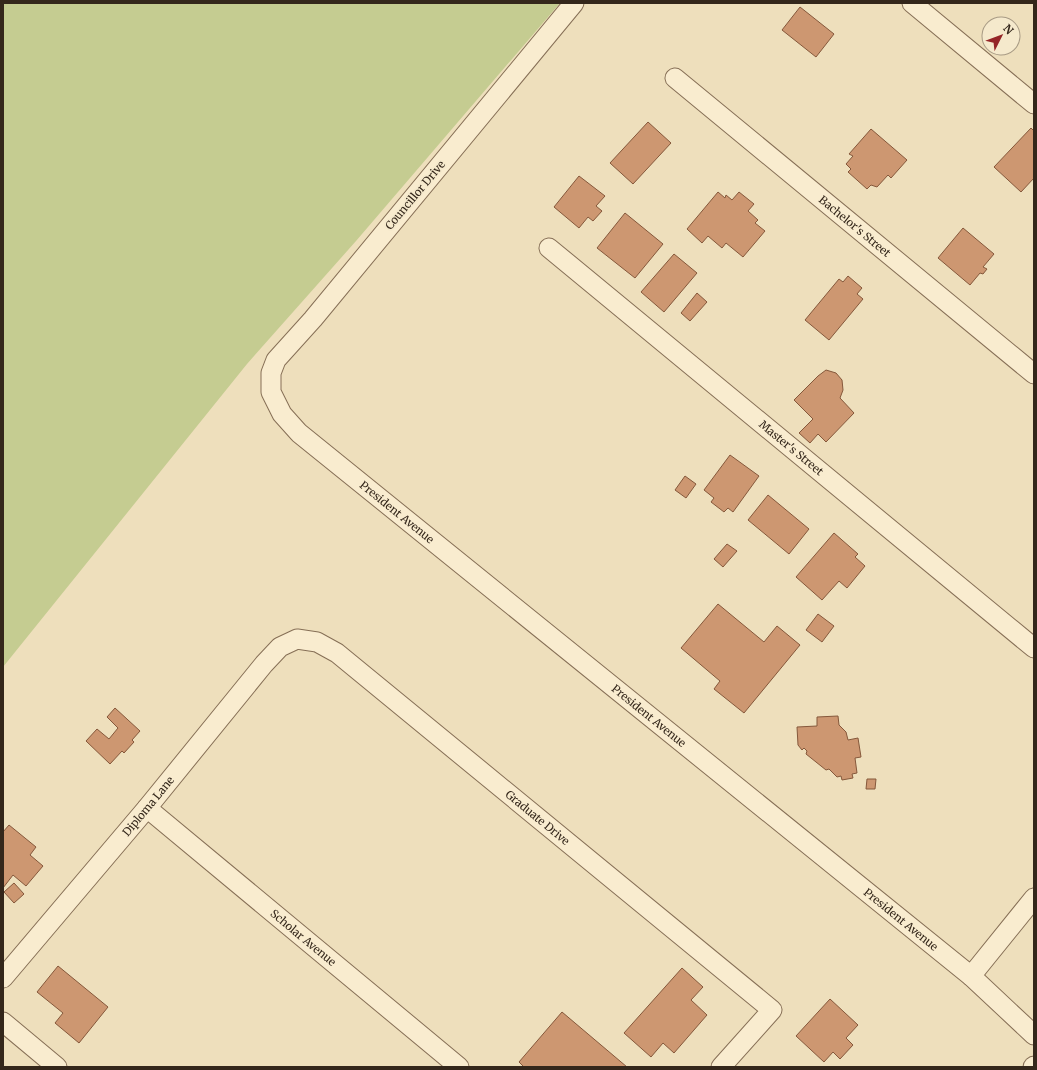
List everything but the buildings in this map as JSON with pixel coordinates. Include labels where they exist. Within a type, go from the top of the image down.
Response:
[{"type":"street","name":"Councillor Drive","points":[[271,392],[271,373],[276,360],[313,319],[574,3]]},
{"type":"street","points":[[912,3],[1034,104]]},
{"type":"street","name":"Bachelor's Street","points":[[675,78],[1034,374]]},
{"type":"street","name":"Master's Street","points":[[549,248],[1034,648]]},
{"type":"street","name":"President Avenue","points":[[271,392],[282,414],[299,433],[971,976],[1034,1035]]},
{"type":"street","name":"Diploma Lane","points":[[3,978],[147,808],[264,664],[280,647],[297,639]]},
{"type":"street","name":"Graduate Drive","points":[[297,639],[317,642],[337,653],[772,1010],[721,1067]]},
{"type":"street","name":"Scholar Avenue","points":[[147,808],[459,1067]]},
{"type":"street","points":[[971,976],[1034,898]]},
{"type":"street","points":[[3,1022],[57,1067]]},
{"type":"green space","points":[[3,3],[560,3],[356,241],[247,364],[3,667]]}]
